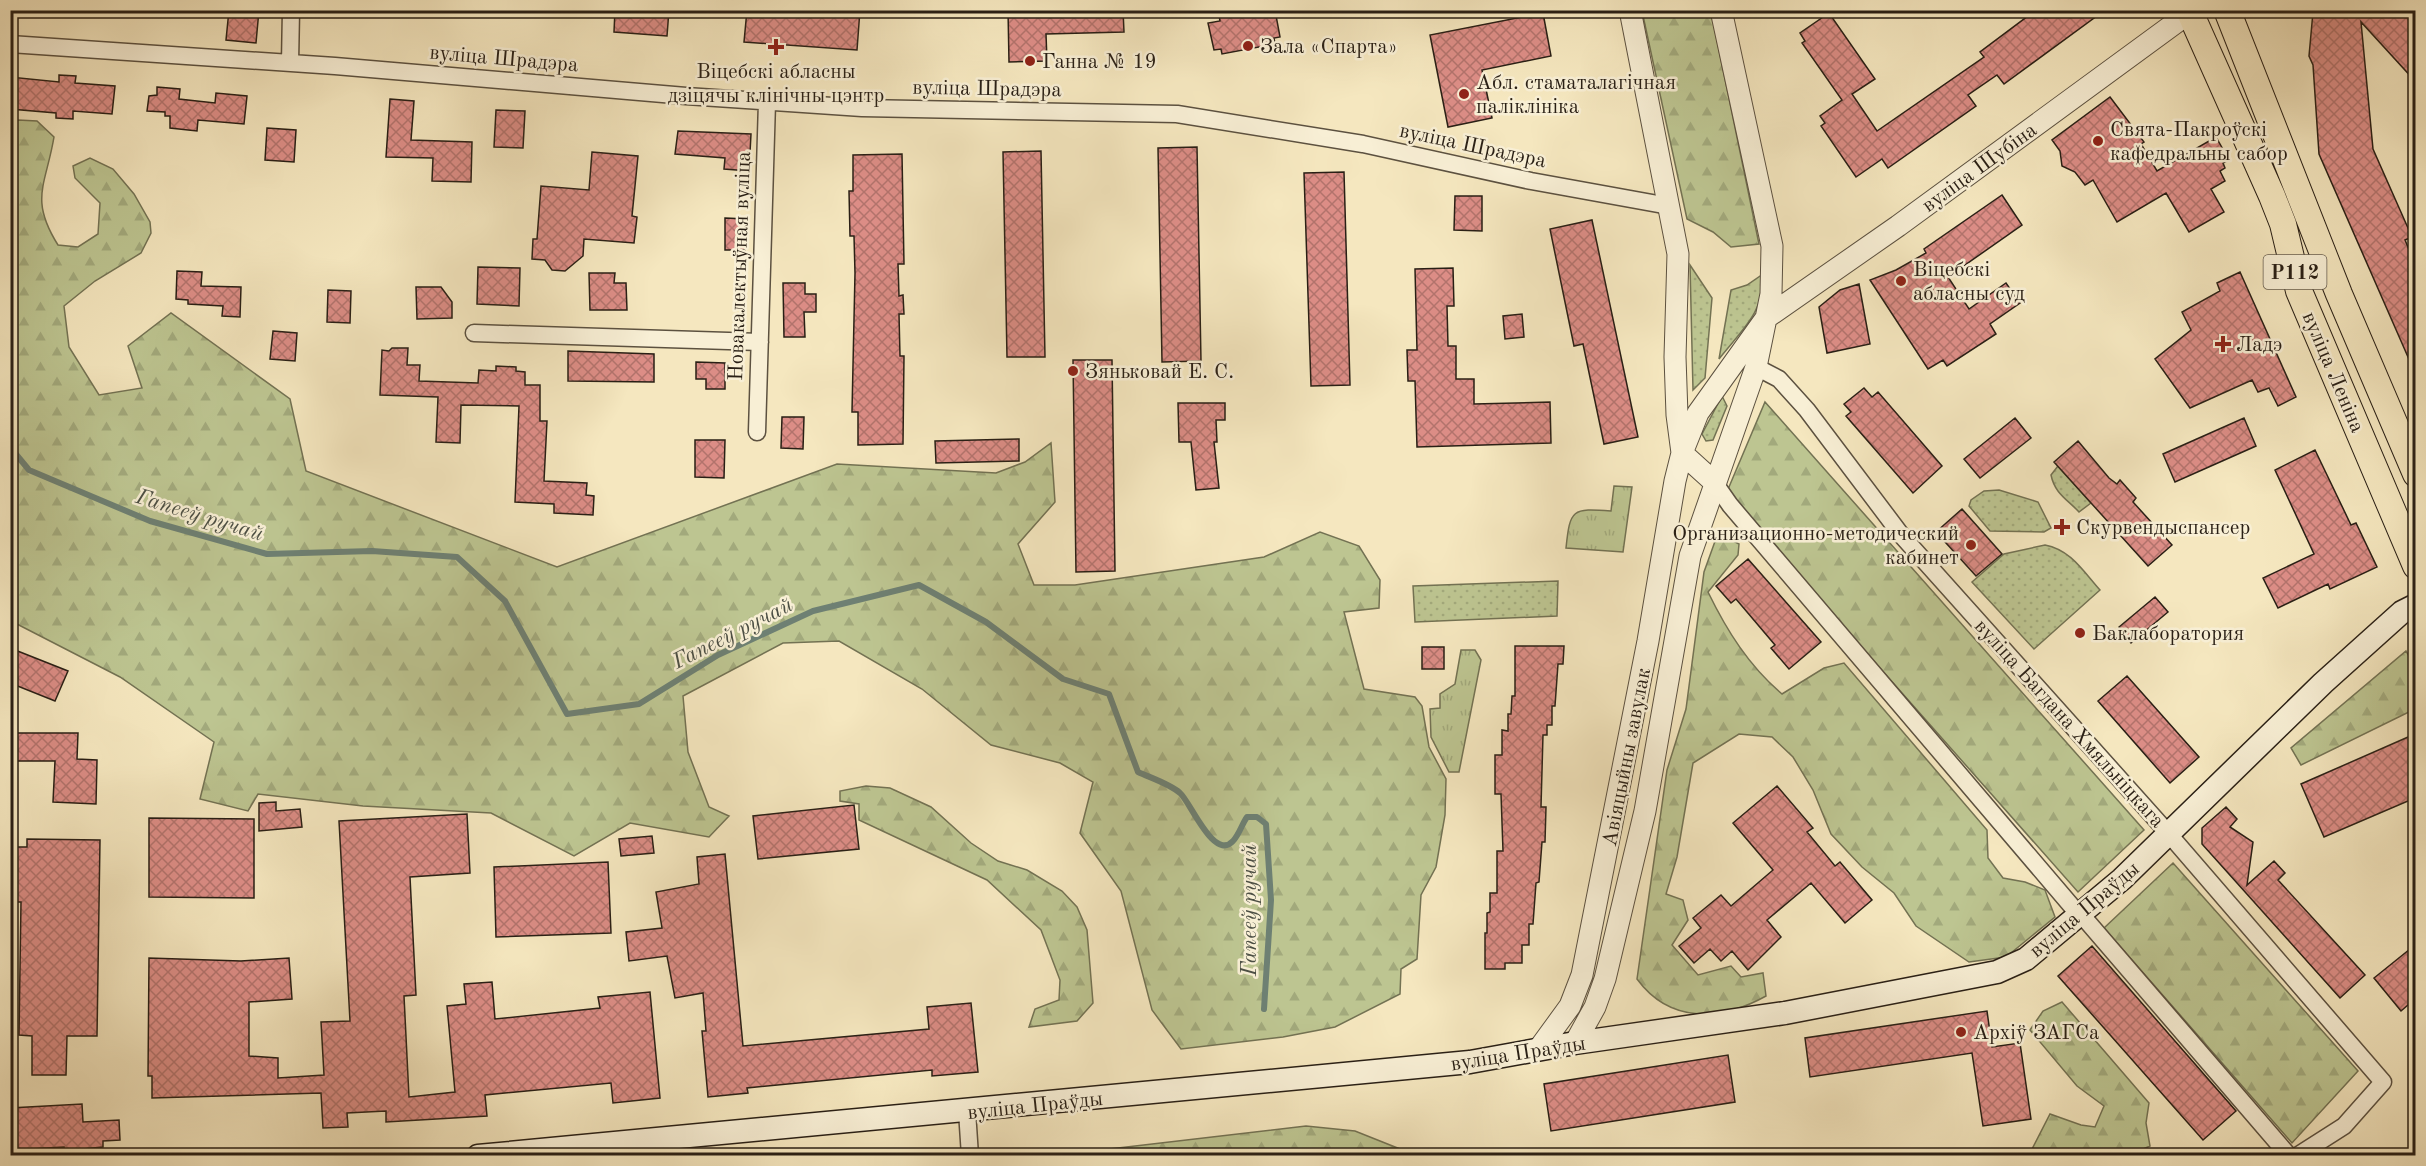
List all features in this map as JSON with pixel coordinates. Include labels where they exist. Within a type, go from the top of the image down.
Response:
[{"type":"main road","name":"вуліца Леніна","points":[[2227,10],[2339,294],[2415,474]]},
{"type":"main road","name":"вуліца Леніна","points":[[2190,11],[2272,196],[2283,224],[2299,291],[2415,566]]},
{"type":"main road","name":"вуліца Праўды","points":[[478,1155],[967,1111],[1470,1062],[1575,1043],[1785,1013],[1997,972],[2026,959],[2080,916],[2323,683],[2402,612],[2415,605]]},
{"type":"street","points":[[290,63],[291,10]]},
{"type":"street","points":[[1630,10],[1678,254],[1675,357],[1677,415],[1682,453],[1714,482],[1730,505],[2080,916],[2086,920],[2289,1155]]},
{"type":"street","points":[[1714,482],[1756,367],[1771,294],[1773,246],[1721,10]]},
{"type":"street","name":"вуліца Шубіна","points":[[1766,318],[1888,233],[2190,11]]},
{"type":"street","name":"вуліца Шрадэра","points":[[10,44],[290,63],[767,102],[930,110],[1178,114],[1363,144],[1531,181],[1669,206]]},
{"type":"street","name":"Новакалектыўная вуліца","points":[[757,432],[767,102]]},
{"type":"street","points":[[1682,453],[1698,413],[1721,376],[1766,318]]},
{"type":"street","points":[[474,333],[759,342]]},
{"type":"street","name":"вуліца Багдана Хмяльніцкага","points":[[1756,367],[1779,379],[1807,410],[1902,536],[2168,833],[2383,1082],[2344,1126],[2297,1155]]},
{"type":"street","name":"Авіяцыйны завулак","points":[[1538,1050],[1570,1006],[1582,975],[1598,906],[1682,453]]},
{"type":"street","name":"Авіяцыйны завулак","points":[[1575,1043],[1595,1007],[1605,979],[1645,811],[1690,556],[1714,482]]},
{"type":"street","points":[[967,1111],[970,1155]]},
{"type":"green space","points":[[1642,11],[1711,11],[1759,244],[1731,247],[1713,232],[1687,219]]},
{"type":"green space","points":[[18,120],[37,121],[54,137],[44,180],[42,203],[49,229],[58,245],[78,247],[98,234],[100,203],[75,178],[73,166],[90,158],[113,169],[134,194],[150,222],[151,233],[141,253],[95,281],[64,306],[69,347],[99,395],[142,388],[128,346],[171,313],[290,399],[306,471],[557,567],[837,464],[996,473],[1025,462],[1051,443],[1055,502],[1018,544],[1034,585],[1075,585],[1264,557],[1320,532],[1359,546],[1380,580],[1379,608],[1344,612],[1364,689],[1415,697],[1422,706],[1429,747],[1446,779],[1445,815],[1436,867],[1421,895],[1417,959],[1401,969],[1400,994],[1335,1027],[1283,1037],[1181,1049],[1152,1010],[1121,891],[1080,833],[1093,782],[1060,763],[991,745],[922,689],[839,641],[783,643],[683,696],[688,752],[709,807],[729,816],[709,837],[630,823],[574,856],[491,813],[363,806],[258,794],[248,811],[200,799],[214,742],[120,677],[11,621],[10,125]]},
{"type":"green space","points":[[1690,265],[1712,298],[1705,378],[1693,390]]},
{"type":"green space","points":[[1763,274],[1763,287],[1756,310],[1719,359],[1731,290],[1747,285]]},
{"type":"green space","points":[[1722,396],[1727,406],[1713,440],[1706,441],[1702,434]]},
{"type":"green space","points":[[1765,402],[2144,830],[2078,892],[1726,494]]},
{"type":"green space","points":[[2058,466],[2091,503],[2079,512],[2058,492],[2053,482],[2051,475]]},
{"type":"green space","points":[[1614,486],[1632,487],[1623,552],[1566,548],[1569,525],[1575,514],[1588,510],[1611,511]]},
{"type":"green space","points":[[1999,490],[2038,502],[2051,528],[2044,532],[1990,531],[1969,506],[1971,500],[1984,491]]},
{"type":"green space","points":[[1718,533],[1739,544],[1738,555],[1708,592],[1731,634],[1759,672],[1782,694],[1824,668],[1844,663],[1987,830],[1988,858],[2003,878],[2025,882],[2045,890],[2055,917],[2006,957],[1969,962],[1916,926],[1894,893],[1862,867],[1831,834],[1813,790],[1793,757],[1772,737],[1739,734],[1693,763],[1677,857],[1666,894],[1683,900],[1688,920],[1672,945],[1698,975],[1731,966],[1741,977],[1763,973],[1766,996],[1732,1010],[1697,1014],[1680,1011],[1665,1004],[1650,994],[1637,979],[1667,770],[1686,709],[1704,572]]},
{"type":"green space","points":[[2045,545],[2069,556],[2100,590],[2034,649],[1972,582],[2004,554]]},
{"type":"green space","points":[[1558,581],[1557,616],[1415,622],[1413,586]]},
{"type":"green space","points":[[1461,650],[1475,650],[1481,660],[1459,772],[1449,772],[1431,737],[1430,709],[1440,708],[1440,694],[1455,684]]},
{"type":"green space","points":[[2406,651],[2415,667],[2415,709],[2301,765],[2291,748]]},
{"type":"green space","points":[[866,786],[890,788],[931,807],[971,843],[998,861],[1027,870],[1062,891],[1077,907],[1087,930],[1093,1003],[1077,1021],[1029,1027],[1035,1009],[1059,1000],[1060,980],[1041,930],[987,880],[859,820],[859,804],[840,801],[840,791]]},
{"type":"green space","points":[[2173,863],[2358,1071],[2292,1143],[2104,928]]},
{"type":"green space","points":[[2062,1002],[2149,1103],[2146,1123],[2150,1146],[2130,1155],[2029,1155],[2050,1114],[2081,1125],[2095,1127],[2104,1106],[2077,1086],[2030,1030],[2043,1011]]},
{"type":"green space","points":[[1306,1126],[1355,1131],[1405,1151],[1409,1155],[1058,1155]]},
{"type":"building","points":[[229,10],[259,10],[256,43],[226,40]]},
{"type":"building","points":[[615,10],[669,10],[667,36],[614,32]]},
{"type":"building","points":[[747,10],[860,10],[857,50],[744,42]]},
{"type":"building","points":[[1008,10],[1123,10],[1124,32],[1046,34],[1047,61],[1009,62]]},
{"type":"building","points":[[1218,10],[1275,10],[1280,37],[1274,38],[1275,44],[1222,54],[1221,49],[1214,50],[1208,23],[1220,21]]},
{"type":"building","points":[[2036,10],[2105,10],[2004,84],[1997,75],[1968,95],[1976,106],[1888,168],[1882,159],[1856,177],[1821,126],[1825,123],[1820,116],[1842,100],[1802,43],[1805,41],[1800,33],[1829,13],[1875,79],[1852,94],[1877,131],[1984,57],[1980,52]]},
{"type":"building","points":[[2367,10],[2415,10],[2415,81],[2361,22],[2373,149],[2412,237],[2405,240],[2415,264],[2415,373],[2319,154],[2313,65],[2309,56],[2313,12],[2368,14]]},
{"type":"building","name":"Абл. стаматалагічная паліклініка","points":[[1543,13],[1551,56],[1482,70],[1492,118],[1448,127],[1430,35]]},
{"type":"building","points":[[59,75],[76,76],[75,83],[115,86],[112,114],[73,111],[73,119],[56,118],[56,113],[10,109],[10,77],[59,82]]},
{"type":"building","points":[[157,87],[180,89],[179,99],[215,103],[216,93],[247,96],[244,124],[198,120],[197,131],[170,128],[170,116],[165,116],[165,112],[147,111],[149,96],[157,95]]},
{"type":"building","points":[[2110,97],[2144,142],[2141,144],[2157,171],[2216,137],[2229,160],[2223,163],[2225,168],[2220,171],[2225,181],[2211,189],[2224,212],[2189,232],[2166,193],[2117,222],[2093,180],[2085,185],[2075,172],[2062,166],[2060,151],[2052,140]]},
{"type":"building","points":[[390,99],[414,101],[411,140],[472,142],[471,182],[432,181],[433,158],[386,157]]},
{"type":"building","points":[[496,110],[525,111],[523,148],[494,147]]},
{"type":"building","points":[[267,128],[296,130],[294,162],[265,160]]},
{"type":"building","points":[[678,131],[751,134],[749,171],[724,169],[725,158],[675,154]]},
{"type":"building","points":[[1197,147],[1201,361],[1162,362],[1158,148]]},
{"type":"building","points":[[1041,151],[1045,357],[1007,357],[1003,152]]},
{"type":"building","points":[[592,152],[638,156],[632,216],[637,217],[634,243],[584,239],[583,256],[565,271],[552,270],[545,260],[532,259],[533,239],[537,239],[541,186],[589,190]]},
{"type":"building","points":[[902,154],[904,264],[898,264],[899,296],[903,295],[904,314],[899,314],[900,356],[904,356],[903,444],[858,445],[858,412],[852,412],[855,273],[854,236],[850,236],[849,191],[853,191],[853,155]]},
{"type":"building","points":[[1344,172],[1350,385],[1311,386],[1304,173]]},
{"type":"building","name":"Віцебскі абласны суд","points":[[2002,195],[2022,225],[1948,277],[1969,309],[2006,283],[2020,303],[1990,324],[1996,334],[1947,366],[1943,360],[1928,369],[1870,280],[1896,270],[1926,253],[1924,249]]},
{"type":"building","points":[[1455,196],[1482,196],[1482,231],[1454,230]]},
{"type":"building","points":[[725,218],[746,219],[745,250],[725,250]]},
{"type":"building","points":[[1592,220],[1638,437],[1604,444],[1583,344],[1574,346],[1550,229]]},
{"type":"building","points":[[478,267],[520,268],[519,306],[477,304]]},
{"type":"building","points":[[1453,268],[1454,306],[1447,306],[1448,346],[1456,346],[1456,379],[1474,379],[1474,404],[1550,402],[1551,443],[1417,447],[1415,381],[1408,381],[1407,350],[1417,350],[1415,269]]},
{"type":"building","points":[[177,271],[202,272],[201,286],[241,287],[240,317],[222,316],[223,306],[188,304],[188,300],[176,299]]},
{"type":"building","name":"Ладэ","points":[[2240,272],[2296,397],[2278,406],[2269,388],[2258,392],[2252,380],[2190,408],[2155,359],[2191,330],[2182,312],[2220,291],[2217,283]]},
{"type":"building","points":[[589,273],[615,273],[614,283],[626,283],[627,310],[590,310]]},
{"type":"building","points":[[783,283],[805,283],[805,294],[816,294],[816,312],[804,312],[805,337],[784,337]]},
{"type":"building","points":[[1859,284],[1870,344],[1827,353],[1819,307],[1840,290]]},
{"type":"building","points":[[416,287],[441,287],[452,302],[452,318],[417,319]]},
{"type":"building","points":[[328,290],[351,291],[350,323],[327,322]]},
{"type":"building","points":[[1522,314],[1524,337],[1505,339],[1503,316]]},
{"type":"building","points":[[273,331],[297,333],[295,361],[270,359]]},
{"type":"building","points":[[392,348],[408,348],[407,365],[420,365],[419,381],[478,383],[479,370],[496,371],[496,366],[516,367],[516,371],[525,372],[525,385],[540,385],[540,421],[547,421],[544,481],[587,483],[586,495],[594,496],[593,515],[554,513],[554,504],[515,502],[519,406],[461,405],[460,443],[436,442],[438,397],[380,395],[382,350],[389,351]]},
{"type":"building","points":[[568,351],[654,354],[654,382],[568,381]]},
{"type":"building","points":[[1073,360],[1112,360],[1115,571],[1076,572]]},
{"type":"building","points":[[696,362],[725,363],[725,389],[706,389],[706,379],[696,379]]},
{"type":"building","points":[[1864,388],[1872,397],[1878,392],[1942,466],[1913,493],[1846,416],[1851,412],[1844,404]]},
{"type":"building","points":[[1178,403],[1225,403],[1225,420],[1216,420],[1217,442],[1214,442],[1219,488],[1196,490],[1191,442],[1179,442]]},
{"type":"building","points":[[782,417],[804,417],[803,449],[781,448]]},
{"type":"building","points":[[2015,418],[2031,438],[1980,478],[1964,459]]},
{"type":"building","points":[[2244,418],[2256,446],[2175,482],[2163,454]]},
{"type":"building","points":[[1019,439],[1019,461],[936,463],[935,441]]},
{"type":"building","points":[[695,440],[725,440],[724,478],[695,477]]},
{"type":"building","points":[[2078,441],[2109,478],[2117,484],[2120,480],[2136,498],[2133,502],[2172,545],[2148,566],[2054,462]]},
{"type":"building","points":[[2315,450],[2351,525],[2356,523],[2377,567],[2330,589],[2328,584],[2278,608],[2263,578],[2314,554],[2275,470]]},
{"type":"building","name":"Организационно-методический кабинет","points":[[1962,509],[2002,554],[1976,576],[1936,532]]},
{"type":"building","points":[[1748,559],[1821,642],[1789,669],[1771,648],[1775,645],[1736,599],[1731,603],[1716,586]]},
{"type":"building","points":[[2155,597],[2168,612],[2131,643],[2119,627]]},
{"type":"building","points":[[1515,646],[1564,646],[1563,664],[1558,664],[1555,706],[1552,706],[1552,725],[1547,725],[1547,735],[1543,735],[1541,807],[1546,807],[1545,842],[1542,842],[1539,882],[1536,883],[1533,924],[1529,924],[1529,945],[1522,945],[1522,963],[1505,963],[1505,969],[1485,969],[1485,933],[1487,933],[1487,913],[1490,912],[1490,893],[1497,893],[1497,851],[1503,851],[1501,794],[1495,794],[1495,755],[1502,755],[1502,730],[1508,731],[1508,714],[1511,714],[1512,696],[1515,696]]},
{"type":"building","points":[[1422,647],[1444,647],[1444,669],[1422,669]]},
{"type":"building","points":[[10,648],[68,671],[55,701],[10,683]]},
{"type":"building","points":[[2127,676],[2199,757],[2170,783],[2098,701]]},
{"type":"building","points":[[10,733],[78,733],[77,759],[97,760],[96,804],[53,802],[55,761],[10,761]]},
{"type":"building","points":[[2415,734],[2415,798],[2324,837],[2301,784]]},
{"type":"building","points":[[1777,786],[1813,828],[1807,832],[1835,866],[1840,862],[1872,900],[1845,923],[1811,883],[1767,920],[1781,937],[1748,970],[1732,951],[1721,961],[1710,949],[1694,963],[1679,946],[1701,928],[1693,918],[1721,895],[1731,906],[1773,870],[1733,823]]},
{"type":"building","points":[[276,802],[276,811],[300,809],[302,827],[259,831],[259,803]]},
{"type":"building","points":[[854,805],[859,849],[758,859],[753,816]]},
{"type":"building","points":[[2226,807],[2237,819],[2230,827],[2253,842],[2247,885],[2274,861],[2285,873],[2278,880],[2365,975],[2340,998],[2202,844],[2202,828]]},
{"type":"building","points":[[467,814],[470,873],[410,877],[416,995],[404,996],[409,1097],[455,1092],[447,1006],[466,1004],[464,984],[492,982],[495,1019],[600,1008],[598,997],[650,992],[660,1098],[613,1103],[611,1083],[485,1095],[487,1116],[386,1122],[386,1111],[347,1113],[348,1127],[323,1128],[321,1093],[152,1098],[152,1076],[148,1076],[149,958],[241,961],[289,958],[292,999],[249,1002],[249,1056],[278,1058],[278,1078],[324,1075],[321,1022],[350,1021],[339,821]]},
{"type":"building","points":[[149,818],[254,819],[254,898],[149,897]]},
{"type":"building","points":[[652,836],[654,853],[621,856],[619,839]]},
{"type":"building","points":[[27,839],[100,840],[97,1036],[67,1036],[66,1075],[32,1075],[32,1036],[19,1035],[21,902],[14,902],[15,847],[27,847]]},
{"type":"building","points":[[725,854],[743,1046],[929,1029],[927,1007],[971,1003],[978,1072],[932,1076],[932,1070],[747,1088],[748,1093],[708,1097],[702,1031],[706,1031],[703,993],[675,998],[667,956],[629,961],[626,932],[662,928],[656,892],[699,884],[697,857]]},
{"type":"building","points":[[608,862],[611,933],[496,937],[494,867]]},
{"type":"building","points":[[2415,945],[2415,999],[2401,1011],[2374,978]]},
{"type":"building","points":[[2092,946],[2236,1111],[2203,1140],[2058,976]]},
{"type":"building","points":[[1987,1011],[1992,1047],[2020,1043],[2031,1119],[1983,1126],[1972,1053],[1810,1077],[1805,1038]]},
{"type":"building","points":[[1728,1055],[1735,1102],[1551,1131],[1544,1084]]},
{"type":"building","points":[[82,1104],[83,1122],[119,1120],[120,1140],[103,1141],[103,1147],[83,1149],[83,1154],[65,1155],[64,1147],[10,1150],[10,1108]]},
{"type":"waterway","name":"Гапееў ручай","points":[[10,447],[29,470],[150,521],[267,554],[372,551],[457,557],[505,601],[567,714],[639,704],[718,655],[813,611],[919,585],[986,622],[1063,679],[1109,694],[1138,772],[1180,793],[1203,828],[1218,843],[1226,845],[1233,841],[1247,817],[1257,817],[1266,824],[1271,900],[1264,1009]]},
{"type":"place","name":"Зала «Спарта»","points":[[1248,46]]},
{"type":"place","name":"Віцебскі абласны дзіцячы клінічны цэнтр","points":[[776,47]]},
{"type":"place","name":"Ганна № 19","points":[[1030,61]]},
{"type":"place","name":"Абл. стаматалагічная паліклініка","points":[[1464,94]]},
{"type":"place","name":"Свята-Пакроўскі кафедральны сабор","points":[[2098,141]]},
{"type":"place","name":"Віцебскі абласны суд","points":[[1901,281]]},
{"type":"place","name":"Ладэ","points":[[2223,344]]},
{"type":"place","name":"Зяньковай Е. С.","points":[[1073,371]]},
{"type":"place","name":"Скурвендыспансер","points":[[2062,527]]},
{"type":"place","name":"Организационно-методический кабинет","points":[[1971,545]]},
{"type":"place","name":"Баклаборатория","points":[[2080,633]]},
{"type":"place","name":"Архіў ЗАГСа","points":[[1961,1032]]}]
